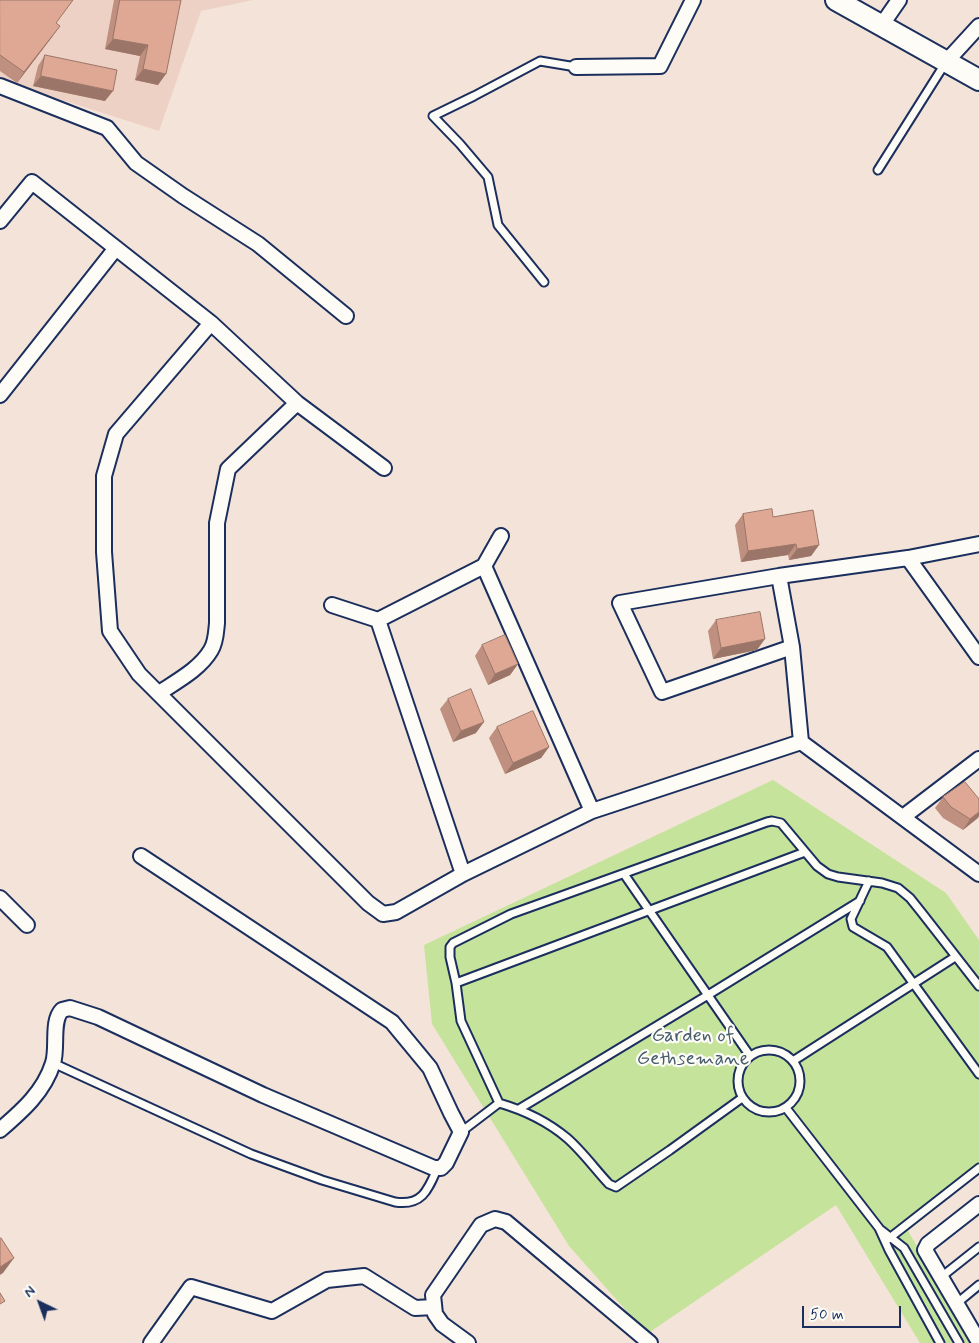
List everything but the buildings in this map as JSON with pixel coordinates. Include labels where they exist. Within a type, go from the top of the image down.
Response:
[{"type":"main road","points":[[836,0],[979,80]]},
{"type":"street","points":[[576,67],[660,66],[693,0]]},
{"type":"street","points":[[881,26],[899,0]]},
{"type":"street","points":[[946,62],[979,26]]},
{"type":"street","points":[[0,86],[107,128],[136,163],[258,244],[346,316]]},
{"type":"street","points":[[0,221],[32,182],[211,323],[297,403],[384,468]]},
{"type":"street","points":[[0,395],[116,248]]},
{"type":"street","points":[[211,323],[116,434],[104,476],[104,552],[110,631],[139,674],[368,903],[383,914],[396,912],[463,874],[592,811],[802,742]]},
{"type":"street","points":[[159,693],[200,665],[212,649],[217,623],[217,523],[228,469],[297,403]]},
{"type":"street","points":[[332,605],[378,620],[484,566],[501,536]]},
{"type":"street","points":[[792,647],[662,692],[620,603],[779,576],[908,558],[979,544]]},
{"type":"street","points":[[908,558],[979,657]]},
{"type":"street","points":[[484,566],[592,811]]},
{"type":"street","points":[[779,576],[792,647],[802,742],[979,874]]},
{"type":"street","points":[[378,620],[463,874]]},
{"type":"street","points":[[903,817],[979,759]]},
{"type":"street","points":[[3,1124],[28,1104],[44,1086],[53,1062],[57,1017],[62,1010],[70,1008],[98,1017],[263,1095],[437,1169],[446,1163],[462,1132],[450,1113],[430,1068],[392,1022],[141,856]]},
{"type":"street","points":[[0,898],[27,925]]},
{"type":"street","points":[[979,1204],[925,1246],[926,1254],[956,1304],[975,1326],[979,1342]]},
{"type":"street","points":[[468,1343],[442,1324],[435,1314],[433,1295],[481,1225],[495,1219],[506,1222],[650,1343]]},
{"type":"street","points":[[151,1343],[191,1287],[272,1311],[327,1280],[364,1276],[415,1308],[434,1307]]},
{"type":"lane","points":[[544,282],[498,225],[488,177],[433,116],[540,61],[576,67]]},
{"type":"lane","points":[[878,170],[946,62]]},
{"type":"lane","points":[[742,1098],[616,1187],[609,1184],[569,1139],[560,1132],[519,1109],[499,1103],[462,1021],[449,952],[453,943],[510,914],[772,821],[782,824],[817,866],[828,874],[882,883],[898,888],[910,898],[979,986]]},
{"type":"lane","points":[[456,983],[805,852]]},
{"type":"lane","points":[[624,874],[750,1056]]},
{"type":"lane","points":[[868,881],[851,918],[852,927],[888,947],[979,1074]]},
{"type":"lane","points":[[519,1109],[860,901]]},
{"type":"lane","points":[[793,1062],[955,957]]},
{"type":"lane","points":[[772,1050],[784,1054],[793,1062],[799,1072],[800,1085],[795,1098],[786,1108],[773,1113],[760,1112],[749,1107],[742,1098],[738,1088],[738,1076],[742,1065],[750,1056],[760,1051],[772,1050]]},
{"type":"lane","points":[[53,1062],[252,1154],[322,1180],[396,1202],[406,1204],[417,1200],[428,1190],[437,1169]]},
{"type":"lane","points":[[462,1132],[499,1103]]},
{"type":"lane","points":[[786,1108],[888,1239],[940,1343]]},
{"type":"lane","points":[[888,1239],[979,1168]]},
{"type":"lane","points":[[888,1239],[904,1248],[959,1343]]},
{"type":"lane","points":[[940,1278],[979,1247]]},
{"type":"lane","points":[[956,1304],[979,1285]]},
{"type":"shaded area","points":[[0,0],[253,0],[201,11],[159,131],[0,80]]},
{"type":"green space","name":"Garden of Gethsemane","points":[[773,780],[946,893],[979,940],[979,1173],[908,1231],[975,1343],[920,1343],[836,1205],[647,1334],[569,1246],[432,1024],[424,945]]}]
